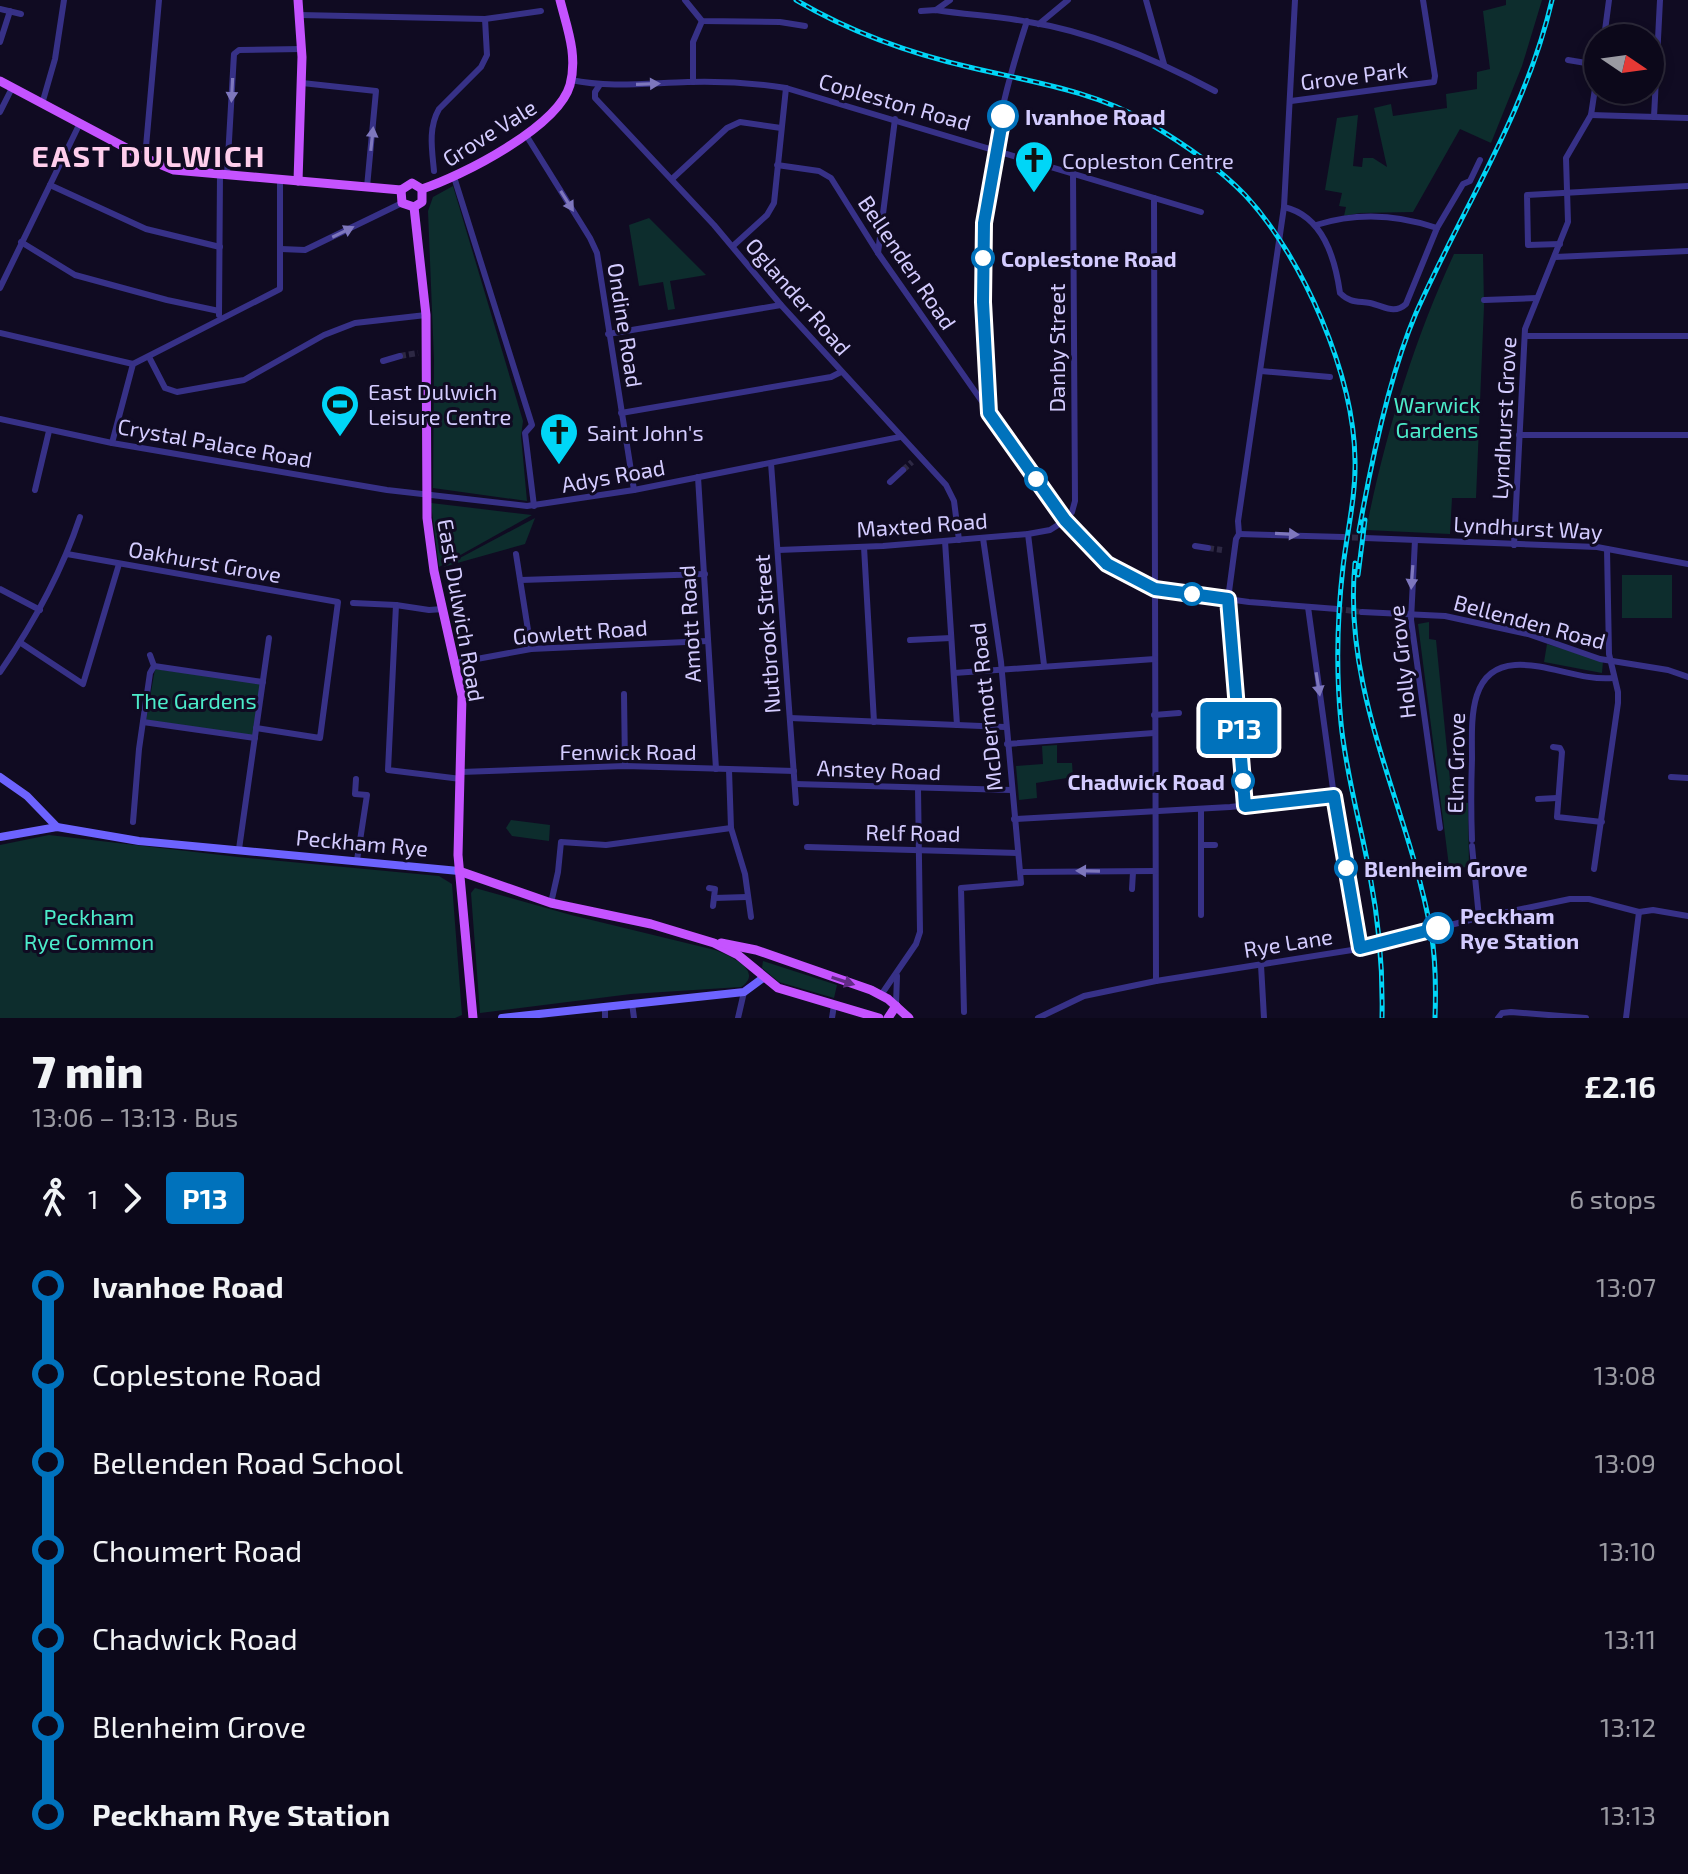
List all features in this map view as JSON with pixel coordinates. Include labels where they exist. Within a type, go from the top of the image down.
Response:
[{"type":"main road","points":[[298,0],[302,49],[298,181]]},
{"type":"main road","points":[[560,0],[573,52],[571,80]]},
{"type":"main road","name":"Grove Vale","points":[[422,189],[454,177],[542,124],[558,107],[571,80]]},
{"type":"main road","points":[[0,81],[145,158],[174,170],[401,190],[412,183],[422,189],[424,199],[414,207],[402,203],[401,190]]},
{"type":"main road","name":"East Dulwich Road","points":[[414,207],[426,315],[422,350],[426,496],[432,562],[462,696],[459,871],[473,1018]]},
{"type":"main road","points":[[0,777],[43,810],[57,827]]},
{"type":"main road","name":"Peckham Rye","points":[[0,837],[57,827],[139,841],[459,871],[551,903],[651,924],[714,943],[760,951],[881,995]]},
{"type":"main road","name":"Peckham Rye","points":[[714,943],[738,955],[778,988],[834,1005]]},
{"type":"main road","points":[[754,968],[754,960],[760,951]]},
{"type":"main road","points":[[502,1018],[557,1015],[632,1003],[744,992],[763,978]]},
{"type":"main road","points":[[881,995],[909,1018]]},
{"type":"main road","points":[[834,1005],[879,1018]]},
{"type":"main road","points":[[888,1018],[896,1006]]},
{"type":"street","points":[[42,104],[55,59],[64,0]]},
{"type":"street","points":[[145,158],[159,0]]},
{"type":"street","points":[[685,0],[702,21]]},
{"type":"street","points":[[930,0],[936,10]]},
{"type":"street","points":[[936,10],[950,0]]},
{"type":"street","points":[[1039,24],[1068,0]]},
{"type":"street","points":[[1146,0],[1164,64]]},
{"type":"street","name":"Grove Park","points":[[1284,210],[1295,0]]},
{"type":"street","name":"Grove Park","points":[[1291,101],[1434,82],[1423,0]]},
{"type":"street","points":[[1605,24],[1607,0]]},
{"type":"street","points":[[1654,117],[1660,0]]},
{"type":"street","points":[[0,9],[21,14]]},
{"type":"street","points":[[921,11],[936,10],[1039,24],[1164,64],[1215,91]]},
{"type":"street","points":[[0,42],[10,11]]},
{"type":"street","points":[[300,15],[485,19],[541,11]]},
{"type":"street","points":[[434,171],[431,136],[434,117],[481,67],[487,55],[485,19]]},
{"type":"street","points":[[702,21],[780,22],[805,26]]},
{"type":"street","points":[[693,82],[693,42],[702,21]]},
{"type":"street","points":[[989,413],[983,302],[984,223],[995,149],[1027,21]]},
{"type":"street","points":[[218,321],[224,175],[234,54],[239,50],[302,49]]},
{"type":"street","points":[[1568,60],[1584,64]]},
{"type":"street","name":"Copleston Road","points":[[571,80],[599,86],[693,82],[786,88],[1201,212]]},
{"type":"street","points":[[302,83],[376,91],[367,187]]},
{"type":"street","name":"Oglander Road","points":[[599,86],[595,98],[733,246],[781,305],[900,437],[915,460],[951,493],[959,540]]},
{"type":"street","points":[[0,112],[12,88]]},
{"type":"street","points":[[733,246],[767,215],[774,203],[786,88]]},
{"type":"street","name":"Lyndhurst Grove","points":[[1514,545],[1525,336],[1568,222],[1566,158],[1591,115],[1593,104]]},
{"type":"street","points":[[1591,115],[1688,118]]},
{"type":"street","points":[[878,253],[895,119]]},
{"type":"street","points":[[672,179],[727,128],[740,122],[781,128]]},
{"type":"street","points":[[0,288],[3,276],[80,123]]},
{"type":"street","name":"Ondine Road","points":[[526,135],[595,249],[634,490]]},
{"type":"street","points":[[1245,806],[1228,599],[1231,551],[1239,534],[1238,521],[1284,210],[1304,214],[1316,225],[1336,263],[1340,293],[1351,302],[1401,309],[1406,304],[1437,228],[1463,184],[1470,181],[1480,160]]},
{"type":"street","name":"Bellenden Road","points":[[777,165],[819,171],[831,178],[878,253],[989,413],[1066,520],[1107,564],[1155,589],[1337,609]]},
{"type":"street","name":"Danby Street","points":[[1066,520],[1075,501],[1073,174]]},
{"type":"street","points":[[454,177],[532,425],[525,433],[534,506]]},
{"type":"street","points":[[0,333],[133,364],[280,289],[280,180]]},
{"type":"street","points":[[50,185],[146,229],[220,247]]},
{"type":"street","points":[[1560,244],[1528,245],[1527,195],[1688,186]]},
{"type":"street","points":[[1154,198],[1156,981]]},
{"type":"street","points":[[281,249],[305,250],[402,203]]},
{"type":"street","points":[[1316,225],[1360,216],[1390,216],[1437,228]]},
{"type":"street","points":[[21,242],[75,275],[219,311]]},
{"type":"street","points":[[1555,257],[1688,251]]},
{"type":"street","points":[[1484,300],[1537,298]]},
{"type":"street","points":[[608,334],[781,305]]},
{"type":"street","points":[[149,357],[165,388],[177,392],[244,380],[324,335],[355,323],[426,315]]},
{"type":"street","points":[[1525,336],[1688,336]]},
{"type":"street","points":[[383,361],[400,356]]},
{"type":"street","points":[[112,443],[133,364]]},
{"type":"street","points":[[1261,371],[1330,377]]},
{"type":"street","points":[[621,413],[831,377],[841,372]]},
{"type":"street","name":"Crystal Palace Road","points":[[0,419],[112,443],[426,496]]},
{"type":"street","points":[[35,490],[49,431]]},
{"type":"street","points":[[1519,435],[1688,435]]},
{"type":"street","name":"Adys Road","points":[[426,496],[534,506],[634,490],[900,437]]},
{"type":"street","name":"Nutbrook Street","points":[[771,463],[796,803]]},
{"type":"street","points":[[890,482],[903,470]]},
{"type":"street","name":"Amott Road","points":[[698,477],[716,769]]},
{"type":"street","points":[[0,672],[40,610],[67,554],[80,517]]},
{"type":"street","name":"Maxted Road","points":[[778,550],[864,547],[1028,534],[1050,530],[1066,520]]},
{"type":"street","points":[[1028,534],[1044,665]]},
{"type":"street","points":[[1239,534],[1343,537]]},
{"type":"street","name":"McDermott Road","points":[[983,538],[1020,872]]},
{"type":"street","name":"Lyndhurst Way","points":[[1365,538],[1607,549],[1688,564]]},
{"type":"street","name":"Holly Grove","points":[[1415,540],[1410,614],[1440,828]]},
{"type":"street","points":[[945,541],[957,725]]},
{"type":"street","points":[[1195,546],[1208,548]]},
{"type":"street","points":[[864,547],[874,722]]},
{"type":"street","points":[[1594,869],[1618,703],[1609,661],[1607,549]]},
{"type":"street","name":"Oakhurst Grove","points":[[67,554],[338,602],[320,738],[256,728]]},
{"type":"street","points":[[516,554],[531,649]]},
{"type":"street","points":[[21,643],[83,684],[119,564]]},
{"type":"street","points":[[521,580],[705,574]]},
{"type":"street","points":[[0,589],[40,610]]},
{"type":"street","points":[[353,603],[443,609]]},
{"type":"street","name":"Fenwick Road","points":[[396,605],[388,770],[461,775],[625,766],[794,771]]},
{"type":"street","points":[[1308,607],[1334,796],[1360,948]]},
{"type":"street","name":"Bellenden Road","points":[[1362,612],[1432,614],[1528,634],[1609,661],[1668,670],[1688,677]]},
{"type":"street","points":[[239,849],[269,638]]},
{"type":"street","points":[[910,640],[951,638]]},
{"type":"street","name":"Gowlett Road","points":[[455,663],[531,649],[708,641]]},
{"type":"street","points":[[133,822],[143,722],[150,673],[154,666],[150,655]]},
{"type":"street","points":[[954,673],[1155,659]]},
{"type":"street","name":"Elm Grove","points":[[1479,918],[1472,843],[1472,709],[1486,677],[1499,668],[1514,665],[1593,678],[1613,678]]},
{"type":"street","points":[[154,666],[263,682]]},
{"type":"street","points":[[624,694],[625,766]]},
{"type":"street","points":[[1154,715],[1179,713]]},
{"type":"street","points":[[790,718],[1005,727]]},
{"type":"street","points":[[143,722],[255,738]]},
{"type":"street","points":[[1007,744],[1154,733]]},
{"type":"street","points":[[1553,747],[1560,748],[1562,752],[1557,817],[1602,822]]},
{"type":"street","points":[[729,770],[731,828],[745,874],[751,917]]},
{"type":"street","points":[[1671,777],[1688,778]]},
{"type":"street","points":[[356,779],[355,794],[367,795],[357,860]]},
{"type":"street","name":"Anstey Road","points":[[795,784],[1011,790]]},
{"type":"street","points":[[881,995],[916,944],[920,932],[918,788]]},
{"type":"street","points":[[1014,819],[1245,806],[1334,796]]},
{"type":"street","points":[[1538,799],[1557,798]]},
{"type":"street","points":[[1201,809],[1201,915]]},
{"type":"street","points":[[551,903],[561,842],[606,845],[731,828]]},
{"type":"street","points":[[1201,845],[1215,845]]},
{"type":"street","name":"Relf Road","points":[[807,847],[1018,853]]},
{"type":"street","points":[[964,1012],[961,888],[1021,883],[1020,872],[1155,871]]},
{"type":"street","points":[[1132,889],[1133,872]]},
{"type":"street","points":[[709,888],[715,889],[714,902],[747,897]]},
{"type":"street","name":"Rye Lane","points":[[1038,1018],[1084,996],[1156,981],[1360,948],[1479,918],[1578,899],[1639,912],[1653,910],[1688,916]]},
{"type":"street","points":[[1626,1018],[1639,912]]},
{"type":"street","points":[[1261,965],[1264,1018]]},
{"type":"street","points":[[896,1006],[897,973]]},
{"type":"street","points":[[738,1018],[744,992]]},
{"type":"street","points":[[632,1003],[634,1018]]},
{"type":"street","points":[[832,1018],[834,1005]]},
{"type":"street","points":[[605,1007],[605,1018]]},
{"type":"street","points":[[1498,1018],[1502,1013],[1511,1012],[1586,1018]]},
{"type":"green space","points":[[1506,0],[1542,0],[1522,66],[1491,143],[1460,129],[1413,212],[1344,216],[1346,207],[1339,206],[1342,193],[1325,190],[1337,118],[1358,115],[1353,166],[1362,167],[1363,158],[1373,158],[1387,167],[1374,108],[1391,104],[1393,116],[1447,108],[1446,94],[1477,89],[1477,72],[1490,69],[1483,11],[1506,5]]},
{"type":"green space","points":[[453,186],[523,421],[521,436],[527,501],[433,488],[434,360],[428,211],[433,197]]},
{"type":"green space","points":[[649,218],[706,275],[670,281],[675,309],[668,310],[663,282],[639,286],[629,225]]},
{"type":"green space","name":"Warwick Gardens","points":[[1454,254],[1483,254],[1484,306],[1476,498],[1452,498],[1450,534],[1366,530],[1402,390]]},
{"type":"green space","points":[[431,503],[532,515],[439,567]]},
{"type":"green space","points":[[535,518],[525,544],[443,567]]},
{"type":"green space","points":[[1622,575],[1672,575],[1672,618],[1622,618]]},
{"type":"green space","points":[[1429,622],[1429,639],[1436,640],[1452,800],[1468,803],[1469,867],[1449,866],[1418,624]]},
{"type":"green space","points":[[1547,644],[1603,661],[1602,673],[1544,662]]},
{"type":"green space","name":"The Gardens","points":[[155,669],[261,683],[253,736],[146,720]]},
{"type":"green space","points":[[1057,745],[1057,763],[1072,763],[1073,777],[1036,783],[1037,798],[1019,800],[1016,766],[1043,764],[1042,746]]},
{"type":"green space","points":[[511,820],[550,825],[549,841],[512,836],[506,828]]},
{"type":"green space","name":"Peckham Rye Common","points":[[49,835],[439,876],[452,884],[462,1015],[455,1018],[0,1018],[0,845]]},
{"type":"green space","points":[[475,888],[715,950],[742,964],[749,975],[741,987],[631,994],[480,1013],[471,893]]},
{"type":"green space","points":[[763,961],[837,985],[834,998],[779,982],[762,968]]},
{"type":"tunnel","points":[[400,356],[418,353]]},
{"type":"tunnel","points":[[903,470],[912,462]]},
{"type":"tunnel","points":[[1343,537],[1365,538]]},
{"type":"tunnel","points":[[1208,548],[1222,550]]},
{"type":"tunnel","points":[[1337,609],[1362,612]]},
{"type":"railway","points":[[796,0],[860,32],[904,49],[1062,89],[1127,111],[1173,138],[1223,175],[1245,195],[1287,251],[1305,284],[1335,355],[1346,391],[1352,427],[1355,473],[1341,587],[1338,684],[1346,762],[1376,911],[1382,1018]]},
{"type":"railway","points":[[1359,531],[1382,420],[1406,338],[1434,274],[1510,121],[1541,42],[1552,0]]},
{"type":"railway","points":[[1358,575],[1365,520]]},
{"type":"railway","points":[[1355,563],[1354,611],[1358,658],[1380,750],[1421,886],[1431,932],[1435,1018]]},
{"type":"bus line","name":"P13","points":[[1003,116],[984,223],[983,302],[989,413],[1065,520],[1107,564],[1155,589],[1228,599],[1245,806],[1334,796],[1360,948],[1438,928]]},
{"type":"place","name":"Ivanhoe Road","points":[[1003,116]]},
{"type":"place","name":"Copleston Centre","points":[[1034,194]]},
{"type":"place","name":"Coplestone Road","points":[[983,258]]},
{"type":"place","name":"East Dulwich Leisure Centre","points":[[340,438]]},
{"type":"place","name":"Saint John's","points":[[559,466]]},
{"type":"place","name":"Chadwick Road","points":[[1243,781]]},
{"type":"place","name":"Blenheim Grove","points":[[1346,868]]},
{"type":"place","name":"Peckham Rye Station","points":[[1438,928]]},
{"type":"district","name":"EAST DULWICH","points":[[149,155]]}]
